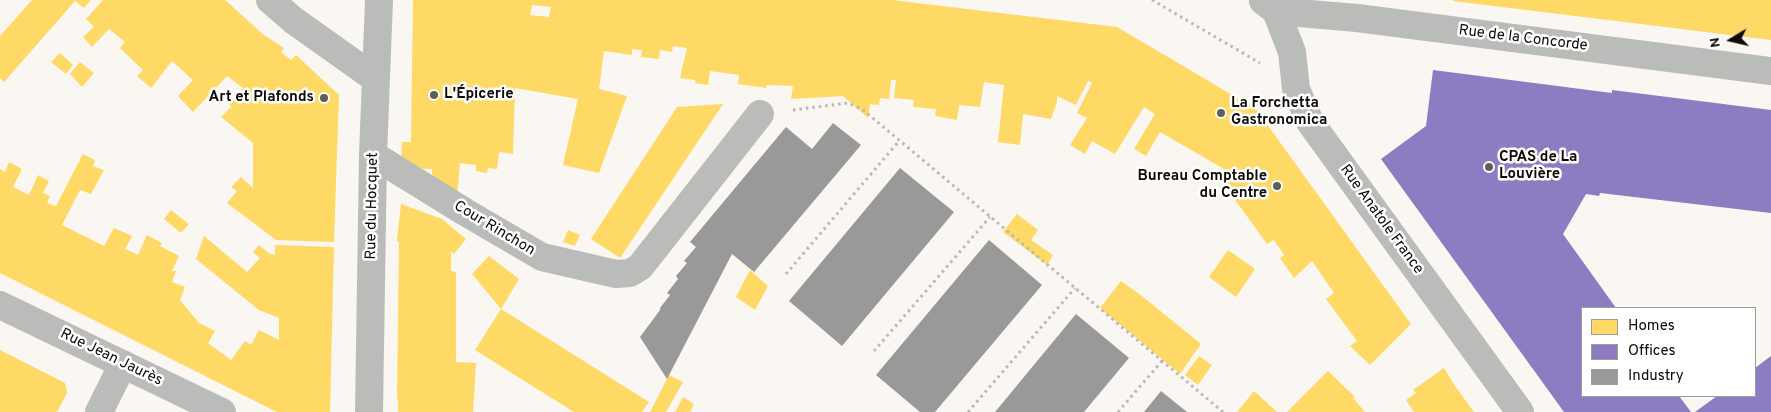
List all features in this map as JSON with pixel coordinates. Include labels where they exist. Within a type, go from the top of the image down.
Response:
[{"type":"street","points":[[270,0],[298,10],[376,79]]},
{"type":"street","name":"Rue du Hocquet","points":[[369,412],[373,155],[379,0]]},
{"type":"street","name":"Rue Anatole France","points":[[1268,6],[1292,52],[1296,89],[1310,122],[1520,412]]},
{"type":"street","name":"Rue de la Concorde","points":[[1268,6],[1771,71]]},
{"type":"street","name":"Cour Rinchon","points":[[373,155],[542,257],[616,274],[630,273],[640,267],[760,114]]},
{"type":"street","name":"Rue Jean Jaurès","points":[[0,305],[222,412]]},
{"type":"street","points":[[98,412],[123,364]]},
{"type":"path","points":[[1152,0],[1296,84]]},
{"type":"path","points":[[760,114],[848,103],[862,110],[1223,412]]},
{"type":"path","points":[[786,274],[899,141]]},
{"type":"path","points":[[874,351],[990,217]]},
{"type":"path","points":[[968,412],[1075,288]]},
{"type":"path","points":[[1118,412],[1162,361]]},
{"type":"building: Homes","points":[[32,0],[91,0],[84,8],[75,1],[4,82],[0,78],[0,36]]},
{"type":"building: Homes","points":[[103,0],[225,0],[264,35],[284,48],[281,52],[291,60],[296,55],[339,95],[334,242],[276,240],[227,203],[237,191],[231,187],[241,177],[253,188],[253,143],[221,117],[231,107],[229,104],[243,88],[227,76],[193,112],[178,96],[193,80],[172,61],[151,88],[137,76],[143,70],[120,48],[125,42],[109,29],[92,47],[83,37],[94,27],[86,19]]},
{"type":"building: Homes","points":[[413,0],[892,0],[1117,27],[1256,109],[1411,324],[1370,365],[1350,346],[1357,341],[1326,299],[1334,293],[1312,261],[1294,278],[1280,258],[1284,255],[1274,240],[1267,244],[1220,179],[1224,169],[1160,132],[1146,156],[1134,149],[1155,114],[1144,107],[1115,154],[1092,141],[1085,154],[1070,145],[1087,118],[1077,113],[1092,83],[1088,81],[1076,105],[1057,96],[1057,102],[1051,119],[1023,114],[1020,145],[998,142],[1004,85],[984,82],[980,107],[959,105],[957,120],[935,116],[936,109],[913,107],[914,100],[894,98],[896,80],[891,80],[889,99],[880,98],[879,105],[870,104],[868,118],[843,96],[791,99],[793,86],[767,85],[766,88],[738,84],[739,75],[710,71],[708,85],[695,83],[695,80],[680,78],[687,48],[673,46],[672,52],[660,50],[659,59],[641,57],[642,50],[632,49],[632,55],[604,51],[599,89],[627,96],[599,173],[563,165],[578,99],[515,88],[513,154],[499,152],[497,169],[488,168],[487,173],[476,171],[476,165],[460,163],[457,197],[432,178],[432,169],[401,168],[402,142],[411,142]],"holes":[[[532,5],[551,7],[549,17],[530,15]]]},
{"type":"building: Homes","points":[[1771,0],[1771,40],[1453,1]]},
{"type":"building: Homes","points":[[60,53],[73,65],[66,74],[51,62]]},
{"type":"building: Homes","points":[[80,62],[94,73],[82,87],[70,74]]},
{"type":"building: Homes","points":[[723,104],[620,258],[591,239],[677,107]]},
{"type":"building: Homes","points":[[83,154],[95,160],[93,166],[104,170],[91,194],[80,190],[62,225],[104,246],[114,228],[132,236],[125,249],[138,255],[147,235],[162,243],[160,246],[179,256],[172,271],[176,271],[172,282],[185,287],[180,300],[199,323],[215,331],[208,343],[231,360],[245,341],[251,345],[259,330],[279,340],[279,318],[259,310],[196,259],[204,236],[247,272],[260,258],[253,252],[259,245],[270,254],[275,255],[275,245],[334,247],[330,412],[277,412],[0,273],[0,169],[5,172],[9,162],[22,169],[13,187],[29,195],[38,175],[49,181],[43,193],[50,196],[47,203],[56,206]]},
{"type":"building: Homes","points":[[401,204],[442,219],[466,239],[454,254],[451,252],[451,271],[456,272],[456,362],[476,363],[473,412],[398,412],[399,242],[397,241]]},
{"type":"building: Homes","points":[[171,210],[189,224],[181,233],[164,219]]},
{"type":"building: Homes","points":[[1017,214],[1038,230],[1031,240],[1053,255],[1047,265],[1003,232]]},
{"type":"building: Homes","points":[[568,230],[580,235],[575,246],[563,242]]},
{"type":"building: Homes","points":[[1228,250],[1255,269],[1236,297],[1209,277]]},
{"type":"building: Homes","points":[[489,256],[519,279],[501,309],[472,274]]},
{"type":"building: Homes","points":[[750,270],[768,286],[755,310],[736,297]]},
{"type":"building: Homes","points":[[1121,281],[1201,344],[1180,374],[1100,308]]},
{"type":"building: Homes","points":[[501,309],[649,402],[642,412],[574,412],[475,350]]},
{"type":"building: Homes","points":[[0,350],[65,383],[67,393],[57,412],[0,412]]},
{"type":"building: Homes","points":[[1199,356],[1212,365],[1198,385],[1185,375]]},
{"type":"building: Homes","points":[[1444,368],[1474,412],[1414,412],[1406,400],[1416,393],[1413,390]]},
{"type":"building: Homes","points":[[1328,371],[1355,397],[1353,398],[1365,412],[1287,412]]},
{"type":"building: Homes","points":[[669,375],[683,382],[666,412],[650,412]]},
{"type":"building: Homes","points":[[1254,391],[1277,412],[1237,412]]},
{"type":"building: Homes","points":[[683,397],[694,404],[690,412],[675,412]]},
{"type":"building: Offices","points":[[1433,70],[1612,93],[1612,90],[1771,110],[1771,213],[1600,193],[1599,196],[1586,194],[1563,234],[1615,307],[1581,307],[1581,397],[1680,397],[1691,412],[1564,412],[1381,159],[1426,126]]},
{"type":"building: Offices","points":[[1771,356],[1771,412],[1695,412],[1716,397],[1756,397],[1756,367]]},
{"type":"building: Industry","points":[[833,123],[861,145],[754,272],[732,254],[667,379],[640,337],[670,295],[667,293],[678,279],[676,276],[687,263],[684,261],[696,247],[690,242],[786,127],[812,149]]},
{"type":"building: Industry","points":[[900,168],[954,212],[842,346],[789,301]]},
{"type":"building: Industry","points":[[989,240],[1042,285],[935,412],[920,412],[876,375]]},
{"type":"building: Industry","points":[[1076,314],[1129,358],[1084,412],[995,412]]},
{"type":"building: Industry","points":[[1161,391],[1187,412],[1144,412]]},
{"type":"place","name":"L'Épicerie","points":[[434,95]]},
{"type":"place","name":"Art et Plafonds","points":[[324,98]]},
{"type":"place","name":"La Forchetta Gastronomica","points":[[1221,113]]},
{"type":"place","name":"CPAS de La Louvière","points":[[1489,167]]},
{"type":"place","name":"Bureau Comptable du Centre","points":[[1277,186]]}]
